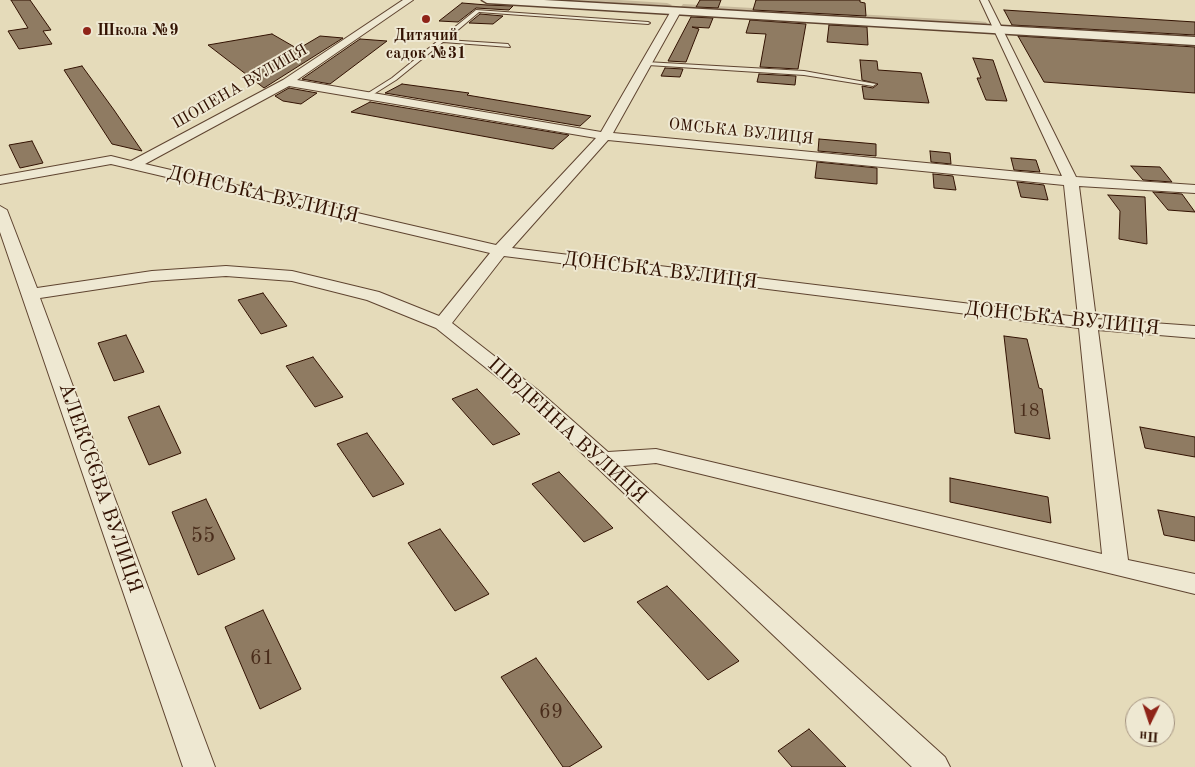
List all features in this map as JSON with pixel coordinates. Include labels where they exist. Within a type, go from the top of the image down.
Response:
[{"type":"street","name":"ШОПЕНА ВУЛИЦЯ","points":[[133,165],[288,82],[409,0]]},
{"type":"street","points":[[487,0],[676,11],[1195,31]]},
{"type":"street","points":[[652,0],[996,24],[1195,41]]},
{"type":"street","points":[[984,0],[1071,181],[1116,567]]},
{"type":"street","points":[[442,324],[500,251],[605,136],[676,11]]},
{"type":"street","name":"ОМСЬКА ВУЛИЦЯ","points":[[288,82],[605,136],[1071,181],[1195,189]]},
{"type":"street","name":"ДОНСЬКА ВУЛИЦЯ","points":[[0,180],[111,160],[500,251],[1087,324],[1195,332]]},
{"type":"street","name":"АЛЕКСЄЄВА ВУЛИЦЯ","points":[[0,210],[32,294],[199,767]]},
{"type":"street","name":"ПІВДЕННА ВУЛИЦЯ","points":[[32,294],[118,283],[152,276],[226,271],[292,276],[373,296],[442,324],[532,395],[934,767]]},
{"type":"street","points":[[603,460],[656,456],[1116,567],[1195,584]]},
{"type":"lane","points":[[367,96],[394,79],[478,11],[648,23]]},
{"type":"lane","points":[[444,40],[508,46]]},
{"type":"lane","points":[[648,63],[804,73],[874,84]]},
{"type":"shaded area","points":[[521,0],[619,0],[667,3],[672,5],[670,7]]},
{"type":"shaded area","points":[[683,4],[977,21],[986,22],[989,26],[680,8]]},
{"type":"building","points":[[11,0],[30,0],[51,30],[43,31],[52,44],[19,49],[8,31],[28,28]]},
{"type":"building","points":[[700,0],[721,0],[718,8],[696,7]]},
{"type":"building","points":[[756,0],[860,0],[860,2],[865,3],[866,16],[753,10]]},
{"type":"building","points":[[462,3],[513,6],[509,10],[476,8],[458,22],[439,21]]},
{"type":"building","points":[[1004,10],[1195,22],[1195,35],[1012,25]]},
{"type":"building","points":[[480,14],[503,16],[493,24],[469,23]]},
{"type":"building","points":[[691,17],[713,18],[709,28],[692,27],[699,29],[686,62],[668,61]]},
{"type":"building","points":[[750,20],[806,24],[798,69],[760,67],[766,34],[746,33]]},
{"type":"building","points":[[829,25],[867,27],[868,45],[827,42]]},
{"type":"building","points":[[272,34],[298,49],[320,36],[343,38],[264,88],[208,45]]},
{"type":"building","points":[[1018,36],[1195,47],[1195,93],[1044,82]]},
{"type":"building","points":[[360,39],[387,41],[330,84],[302,79]]},
{"type":"building","points":[[973,58],[993,60],[1007,101],[986,100],[977,78],[981,78]]},
{"type":"building","points":[[860,60],[877,61],[878,70],[921,73],[929,103],[864,99],[862,86],[873,88],[878,84],[862,80]]},
{"type":"building","points":[[82,66],[142,151],[112,144],[64,70]]},
{"type":"building","points":[[665,68],[683,69],[680,77],[661,76]]},
{"type":"building","points":[[759,74],[796,76],[795,85],[757,82]]},
{"type":"building","points":[[402,84],[469,93],[467,95],[591,116],[580,126],[385,93]]},
{"type":"building","points":[[289,88],[317,93],[301,104],[283,101],[275,96]]},
{"type":"building","points":[[370,102],[569,135],[553,149],[351,112]]},
{"type":"building","points":[[819,139],[876,144],[876,156],[818,151]]},
{"type":"building","points":[[32,141],[43,163],[20,168],[9,145]]},
{"type":"building","points":[[930,151],[950,153],[951,164],[931,162]]},
{"type":"building","points":[[1011,158],[1036,160],[1040,172],[1014,170]]},
{"type":"building","points":[[817,162],[877,168],[877,184],[815,178]]},
{"type":"building","points":[[1131,166],[1160,167],[1172,182],[1143,180]]},
{"type":"building","points":[[933,174],[953,176],[956,190],[934,188]]},
{"type":"building","points":[[1017,182],[1044,185],[1048,200],[1021,197]]},
{"type":"building","points":[[1153,192],[1182,194],[1195,212],[1168,210]]},
{"type":"building","points":[[1108,195],[1145,197],[1147,244],[1119,239],[1120,211]]},
{"type":"building","points":[[263,293],[287,326],[261,334],[238,300]]},
{"type":"building","points":[[126,335],[144,372],[114,381],[98,343]]},
{"type":"building","points":[[1004,336],[1027,339],[1039,388],[1042,389],[1050,439],[1015,433]]},
{"type":"building","points":[[313,357],[343,397],[315,407],[286,366]]},
{"type":"building","points":[[477,389],[520,434],[493,445],[452,399]]},
{"type":"building","points":[[159,406],[181,453],[149,465],[128,417]]},
{"type":"building","points":[[1140,427],[1195,437],[1195,457],[1145,448]]},
{"type":"building","points":[[367,433],[404,484],[373,497],[337,444]]},
{"type":"building","points":[[559,472],[613,528],[584,542],[532,484]]},
{"type":"building","points":[[950,478],[1048,497],[1051,523],[950,502]]},
{"type":"building","points":[[206,499],[235,559],[198,575],[172,512]]},
{"type":"building","points":[[1158,510],[1195,517],[1195,541],[1164,535]]},
{"type":"building","points":[[440,529],[489,594],[455,611],[408,543]]},
{"type":"building","points":[[667,586],[739,661],[708,680],[637,602]]},
{"type":"building","points":[[263,610],[301,689],[260,709],[225,627]]},
{"type":"building","points":[[536,658],[602,747],[569,767],[563,767],[501,677]]},
{"type":"building","points":[[809,729],[846,767],[792,767],[778,751]]},
{"type":"place","name":"Дитячий садок №31","points":[[426,19]]},
{"type":"place","name":"Школа №9","points":[[87,31]]}]
